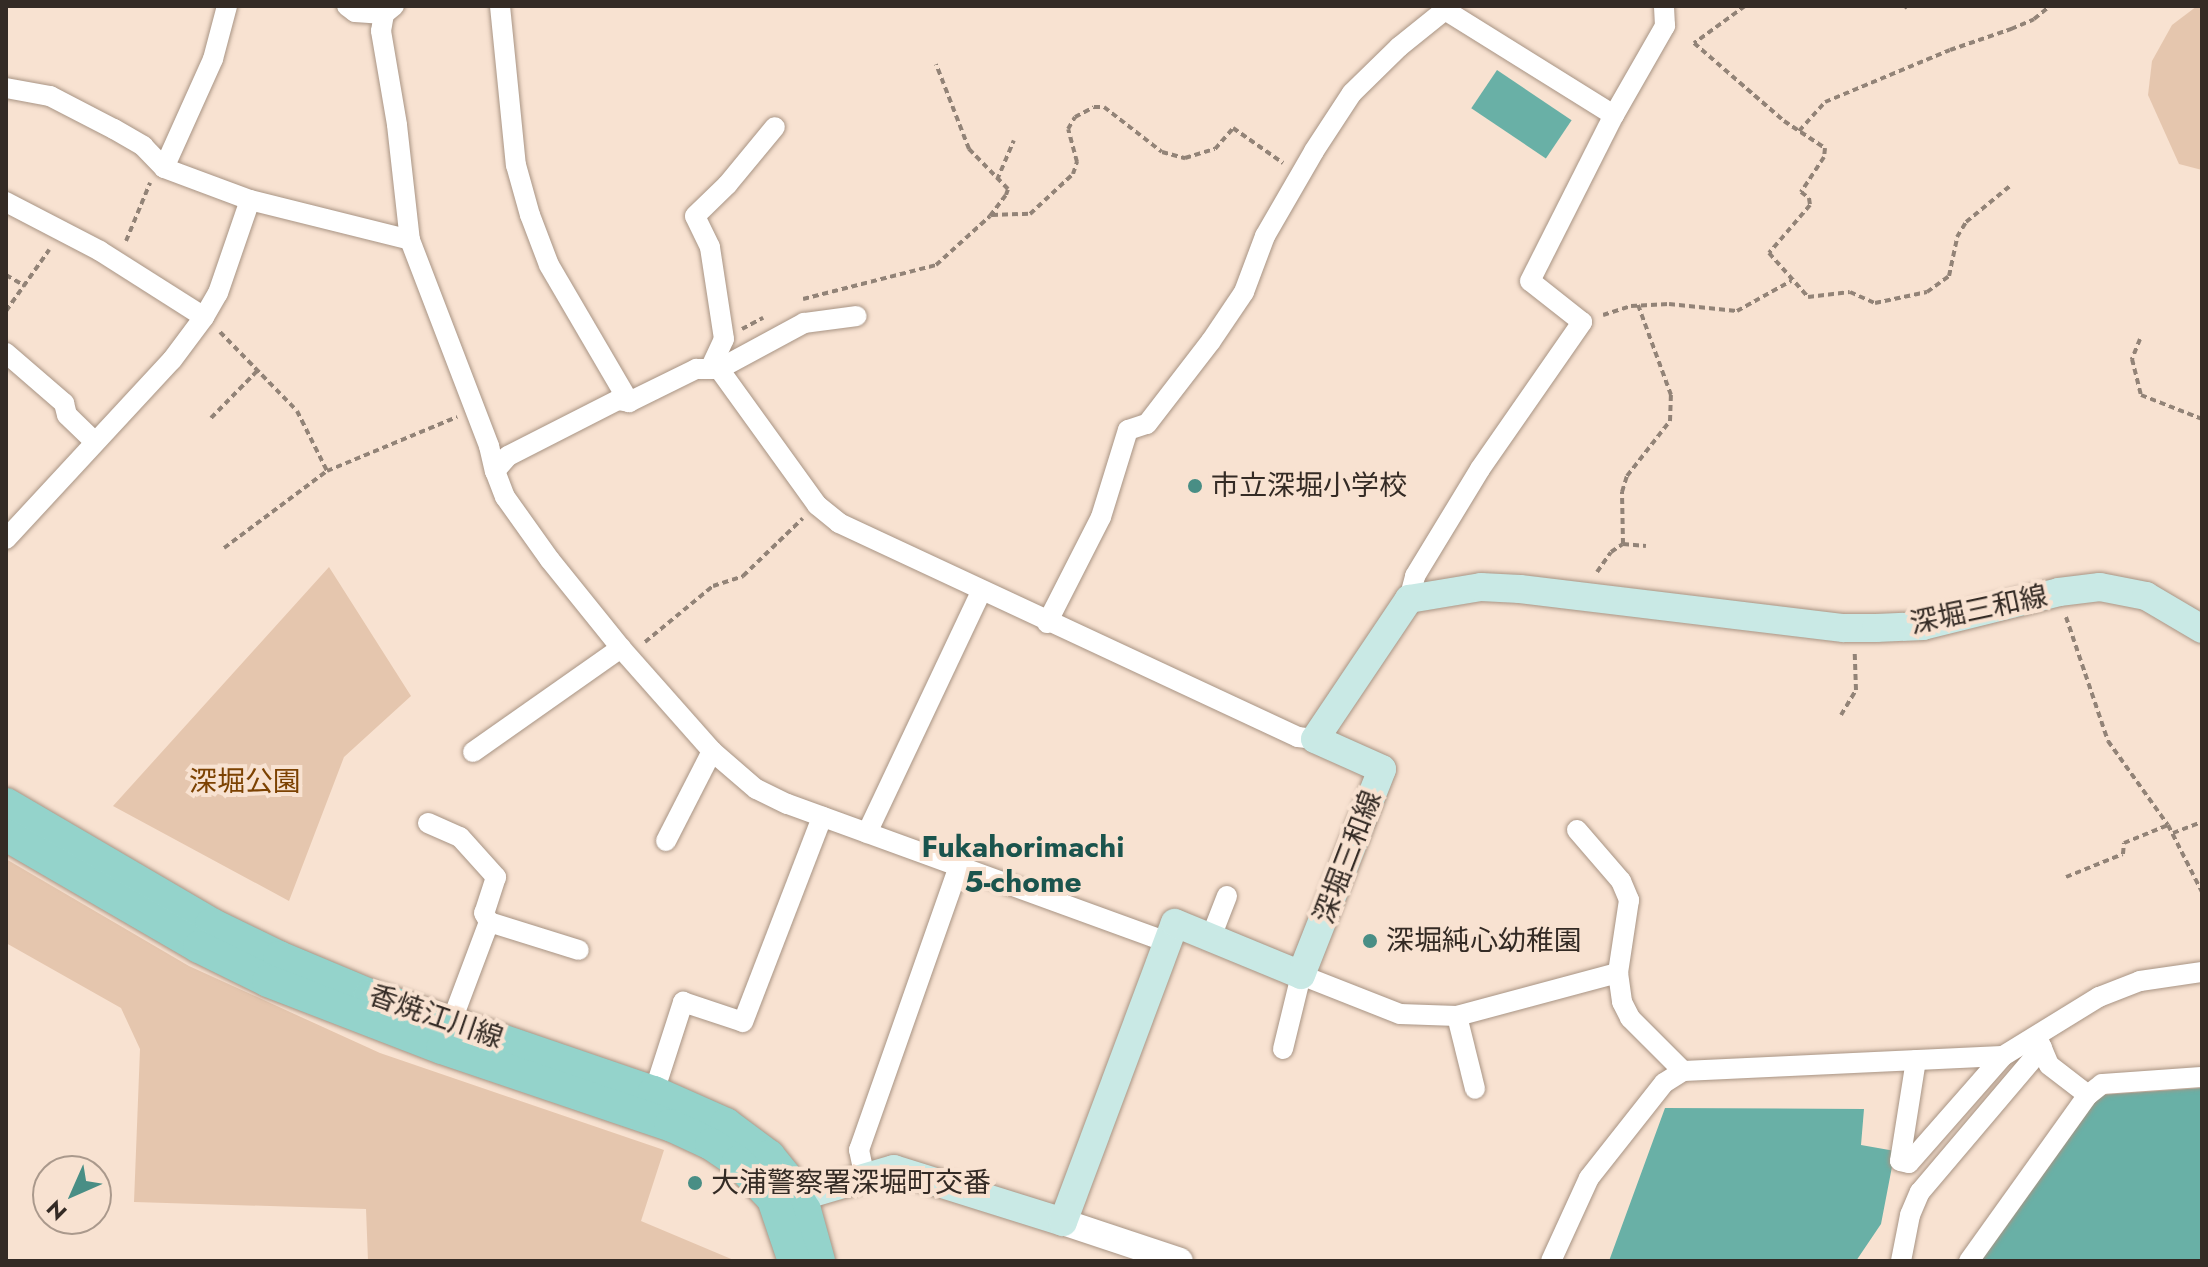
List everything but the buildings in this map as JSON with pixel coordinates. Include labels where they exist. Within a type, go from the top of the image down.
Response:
[{"type":"main road","name":"深堀三和線","points":[[1409,599],[1481,587],[1854,628],[1923,626],[2059,592],[2100,587],[2133,591],[2202,629]]},
{"type":"main road","points":[[1315,739],[1409,599]]},
{"type":"main road","name":"深堀三和線","points":[[1301,975],[1382,769],[1315,739]]},
{"type":"main road","name":"香焼江川線","points":[[6,804],[238,937],[370,995],[454,1015],[654,1092],[748,1138],[769,1156],[799,1197],[819,1261]]},
{"type":"main road","name":"香焼江川線","points":[[6,835],[199,947],[268,981],[442,1048],[670,1125],[711,1144],[762,1183],[781,1216],[794,1261]]},
{"type":"main road","points":[[799,1197],[894,1169],[1065,1215],[1175,923],[1301,975]]},
{"type":"street","points":[[164,168],[213,59],[227,6]]},
{"type":"street","points":[[347,6],[355,12],[389,10],[381,31],[397,125],[410,240],[505,497],[624,652],[712,751],[756,789],[822,817],[1167,942]]},
{"type":"street","points":[[500,6],[516,165],[530,215],[549,265],[572,310],[629,402]]},
{"type":"street","points":[[1409,599],[1415,576],[1480,469],[1582,322],[1530,281],[1614,115],[1665,26],[1664,6]]},
{"type":"street","points":[[1047,623],[1101,517],[1109,480],[1128,430],[1147,424],[1211,341],[1244,292],[1265,236],[1352,93],[1445,10],[1614,115]]},
{"type":"street","points":[[6,88],[50,96],[143,146],[164,168],[250,200],[410,240]]},
{"type":"street","points":[[715,369],[724,339],[710,247],[695,216],[727,185],[775,127]]},
{"type":"street","points":[[6,539],[172,360],[204,317],[218,293],[250,200]]},
{"type":"street","points":[[6,202],[117,262],[204,317]]},
{"type":"street","points":[[495,471],[508,456],[555,429],[618,400],[629,402],[696,369],[715,369],[804,323],[857,316]]},
{"type":"street","points":[[6,353],[64,403],[67,415],[95,442]]},
{"type":"street","points":[[715,369],[817,505],[839,523],[1047,623],[1298,737],[1315,739]]},
{"type":"street","points":[[867,833],[981,592]]},
{"type":"street","points":[[473,752],[624,652]]},
{"type":"street","points":[[666,841],[712,751]]},
{"type":"street","points":[[654,1092],[683,1002],[743,1022],[822,817]]},
{"type":"street","points":[[428,823],[460,837],[496,877],[484,913],[489,922],[579,950]]},
{"type":"street","points":[[1577,830],[1621,881],[1629,900],[1618,973],[1622,1002],[1630,1018],[1683,1071]]},
{"type":"street","points":[[865,1178],[859,1150],[959,866]]},
{"type":"street","points":[[1211,937],[1227,896]]},
{"type":"street","points":[[454,1015],[489,922]]},
{"type":"street","points":[[1901,1261],[1910,1215],[1920,1192],[2039,1042],[2099,997],[2140,981],[2202,972]]},
{"type":"street","points":[[1283,1049],[1301,975],[1400,1014],[1457,1016],[1618,973]]},
{"type":"street","points":[[1457,1016],[1475,1089]]},
{"type":"street","points":[[1551,1261],[1589,1178],[1664,1083],[1683,1071],[2003,1056],[2039,1042]]},
{"type":"street","points":[[2039,1042],[2049,1065],[2088,1095]]},
{"type":"street","points":[[1916,1060],[1900,1161],[1909,1163],[2003,1056]]},
{"type":"street","points":[[1969,1261],[2088,1095],[2102,1084],[2202,1077]]},
{"type":"street","points":[[1065,1215],[1180,1261]]},
{"type":"path","points":[[1745,6],[1694,43],[1799,131],[1825,148],[1824,157],[1801,192],[1809,198],[1810,205],[1769,253],[1808,297],[1850,292],[1875,303],[1927,292],[1949,276],[1957,237],[1966,222],[2010,186]]},
{"type":"path","points":[[1799,131],[1825,102],[1950,50],[2011,29],[2034,19],[2050,6]]},
{"type":"path","points":[[791,303],[936,265],[990,216],[1008,189],[969,149],[936,64]]},
{"type":"path","points":[[990,216],[1030,214],[1062,184],[1076,169],[1068,129],[1075,117],[1094,107],[1104,107],[1162,152],[1185,158],[1215,149],[1233,128],[1300,175]]},
{"type":"path","points":[[997,180],[1014,140]]},
{"type":"path","points":[[117,262],[156,171],[164,168]]},
{"type":"path","points":[[6,311],[62,231]]},
{"type":"path","points":[[6,275],[25,286]]},
{"type":"path","points":[[1582,322],[1638,305],[1737,311],[1791,281]]},
{"type":"path","points":[[1623,544],[1622,492],[1627,476],[1670,421],[1671,395],[1638,305]]},
{"type":"path","points":[[204,317],[297,411],[327,471]]},
{"type":"path","points":[[724,339],[763,318]]},
{"type":"path","points":[[2140,339],[2132,359],[2141,395],[2202,419]]},
{"type":"path","points":[[211,418],[258,370]]},
{"type":"path","points":[[224,548],[327,471],[475,410]]},
{"type":"path","points":[[624,652],[713,586],[743,576],[817,505]]},
{"type":"path","points":[[1590,598],[1595,575],[1611,552],[1623,544],[1646,546]]},
{"type":"path","points":[[2059,592],[2108,741],[2173,833],[2202,892]]},
{"type":"path","points":[[1841,715],[1856,690],[1854,628]]},
{"type":"path","points":[[2173,833],[2202,822]]},
{"type":"path","points":[[2066,877],[2123,854],[2124,843],[2168,825]]},
{"type":"green space","points":[[2197,6],[2202,6],[2202,170],[2179,164],[2148,95],[2152,61],[2172,25]]},
{"type":"green space","name":"深堀公園","points":[[329,567],[411,696],[344,757],[289,901],[113,806]]},
{"type":"green space","points":[[6,859],[189,966],[380,1053],[664,1150],[641,1221],[736,1261],[368,1261],[366,1209],[134,1202],[140,1049],[121,1008],[6,943]]},
{"type":"water","points":[[1497,70],[1572,120],[1546,158],[1471,108]]},
{"type":"water","points":[[2202,1088],[2202,1261],[1979,1261],[2100,1095]]},
{"type":"water","points":[[1665,1108],[1864,1109],[1861,1145],[1895,1151],[1881,1224],[1856,1261],[1609,1261]]},
{"type":"place","name":"市立深堀小学校","points":[[1195,486]]},
{"type":"place","name":"深堀純心幼稚園","points":[[1370,941]]},
{"type":"place","name":"大浦警察署深堀町交番","points":[[695,1183]]},
{"type":"district","name":"Fukahorimachi 5-chome","points":[[1023,864]]}]
